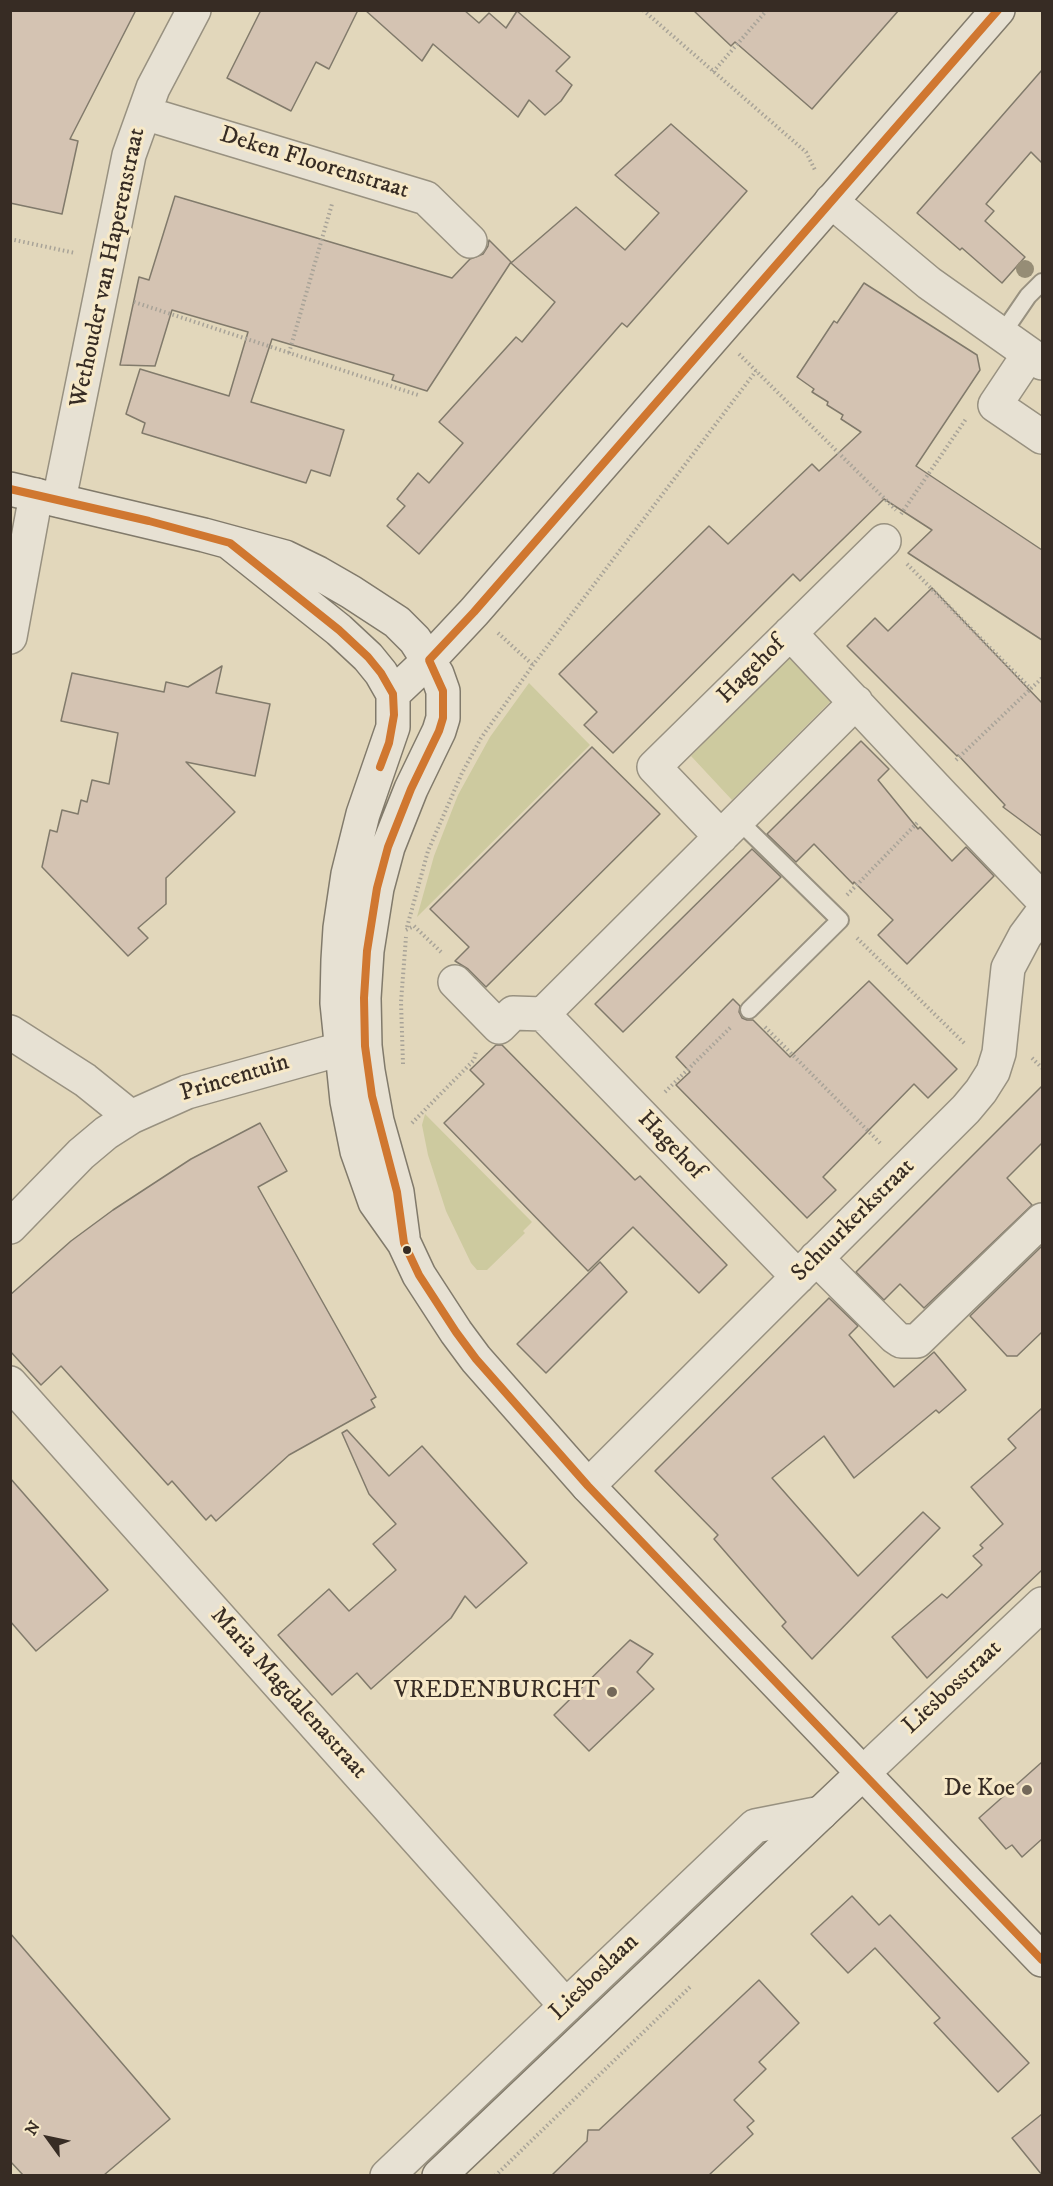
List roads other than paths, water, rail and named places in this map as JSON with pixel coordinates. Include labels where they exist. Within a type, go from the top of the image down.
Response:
[{"type":"street","name":"Wethouder van Haperenstraat","points":[[35,495],[105,276],[129,155],[153,88],[194,10]]},
{"type":"street","points":[[393,694],[474,612],[998,10]]},
{"type":"street","name":"Deken Floorenstraat","points":[[144,113],[426,198],[470,241]]},
{"type":"street","points":[[831,201],[929,283],[1036,358],[994,405],[1042,437]]},
{"type":"street","points":[[10,637],[35,495],[285,557],[351,591],[397,622],[415,640],[437,674],[443,692],[443,718],[411,789],[388,848],[377,888],[370,925],[364,998],[353,1047]]},
{"type":"street","name":"Hagehof","points":[[729,828],[654,767],[790,633],[892,528]]},
{"type":"street","points":[[230,543],[353,644],[381,673],[393,694],[393,727],[355,846],[341,917],[337,1003],[372,1096],[397,1192],[404,1243],[419,1275],[456,1332],[588,1486],[1042,1960]]},
{"type":"street","name":"Hagehof","points":[[790,633],[1042,899]]},
{"type":"street","points":[[455,982],[499,1027],[513,1013],[543,1014],[856,702]]},
{"type":"street","name":"Schuurkerkstraat","points":[[588,1486],[966,1109],[993,1072],[999,1053],[1008,968],[1025,936],[1042,913]]},
{"type":"street","name":"Hagehof","points":[[543,1014],[641,1115],[807,1268],[901,1341],[917,1341],[1042,1220]]},
{"type":"street","points":[[10,1032],[86,1080],[131,1117]]},
{"type":"street","name":"Princentuin","points":[[10,1227],[81,1154],[106,1133],[131,1117],[187,1092],[353,1047]]},
{"type":"street","name":"Maria Magdalenastraat","points":[[10,1383],[566,2006]]},
{"type":"street","name":"Liesbosstraat","points":[[863,1773],[1042,1604]]},
{"type":"street","name":"Liesboslaan","points":[[439,2175],[863,1773]]},
{"type":"street","name":"Liesboslaan","points":[[387,2175],[755,1826],[821,1813]]},
{"type":"lane","points":[[1002,334],[1028,296],[1042,282]]},
{"type":"lane","points":[[729,828],[840,920],[749,1010]]},
{"type":"place","name":"VREDENBURCHT","points":[[612,1692]]},
{"type":"place","name":"De Koe","points":[[1027,1790]]}]
